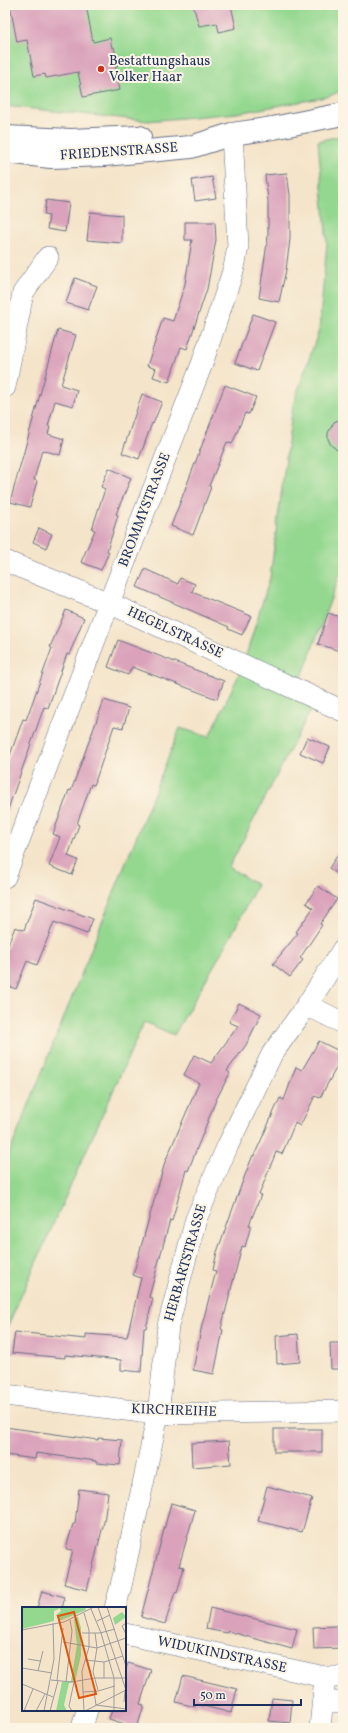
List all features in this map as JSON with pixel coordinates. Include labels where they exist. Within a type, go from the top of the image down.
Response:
[{"type":"main road","name":"FRIEDENSTRASSE","points":[[5,137],[102,140],[189,133],[232,134],[273,128],[343,114]]},
{"type":"main road","name":"FRIEDENSTRASSE","points":[[5,152],[52,157],[104,155],[191,148],[232,134]]},
{"type":"street","name":"BROMMYSTRASSE","points":[[5,877],[109,602],[202,364],[234,268],[238,246],[232,134]]},
{"type":"street","points":[[5,387],[23,293],[48,257]]},
{"type":"street","name":"HEGELSTRASSE","points":[[5,560],[109,602],[343,711]]},
{"type":"street","name":"HERBARTSTRASSE","points":[[115,1607],[158,1414],[168,1326],[196,1219],[228,1144],[272,1054],[307,1005],[343,949]]},
{"type":"street","points":[[307,1005],[343,1023]]},
{"type":"street","name":"KIRCHREIHE","points":[[5,1395],[158,1414],[343,1411]]},
{"type":"street","name":"WIDUKINDSTRASSE","points":[[126,1634],[334,1677]]},
{"type":"street","points":[[320,1728],[333,1702],[334,1677]]},
{"type":"street","points":[[82,1728],[87,1711]]},
{"type":"green space","points":[[5,5],[343,5],[343,90],[327,97],[237,113],[148,121],[5,106]]},
{"type":"green space","points":[[343,135],[343,566],[297,690],[315,702],[229,867],[257,885],[231,936],[174,1035],[144,1022],[5,1332],[5,1164],[180,728],[209,737],[242,668],[270,578],[293,405],[319,330],[327,243],[318,141]]},
{"type":"building","points":[[10,5],[86,5],[93,42],[110,38],[112,48],[114,47],[118,65],[115,66],[120,90],[83,97],[78,72],[46,78],[45,74],[34,76],[27,40],[17,42]]},
{"type":"building","points":[[193,5],[231,5],[236,28],[219,32],[217,23],[199,26]]},
{"type":"building","points":[[287,173],[290,195],[290,239],[286,270],[279,302],[259,298],[268,236],[268,200],[265,175]]},
{"type":"building","points":[[212,177],[216,198],[195,201],[192,180]]},
{"type":"building","points":[[46,200],[69,203],[65,232],[47,229],[49,216],[44,215]]},
{"type":"building","points":[[90,212],[122,215],[122,243],[87,240]]},
{"type":"building","points":[[185,222],[215,222],[216,240],[207,289],[187,349],[181,347],[169,382],[153,377],[156,369],[147,366],[163,318],[173,321],[185,284],[192,240],[185,240]]},
{"type":"building","points":[[75,278],[97,286],[88,310],[66,303]]},
{"type":"building","points":[[253,314],[275,322],[257,371],[235,363]]},
{"type":"building","points":[[58,330],[76,335],[61,385],[77,390],[73,406],[55,401],[48,426],[50,427],[48,434],[64,439],[60,455],[42,450],[34,480],[37,481],[30,507],[10,502]]},
{"type":"building","points":[[225,385],[256,397],[249,414],[245,413],[232,444],[227,442],[209,486],[211,487],[193,535],[171,526]]},
{"type":"building","points":[[142,394],[162,402],[153,424],[152,423],[139,459],[122,453]]},
{"type":"building","points":[[343,418],[343,455],[331,445],[328,439],[328,433],[334,422]]},
{"type":"building","points":[[109,468],[131,478],[116,514],[118,515],[107,551],[109,552],[101,570],[81,562],[95,530],[92,529],[105,489],[101,487]]},
{"type":"building","points":[[39,528],[52,534],[46,548],[33,542]]},
{"type":"building","points":[[145,569],[178,584],[180,578],[195,584],[192,592],[251,616],[242,635],[228,629],[229,627],[137,587]]},
{"type":"building","points":[[66,610],[84,618],[69,655],[67,654],[48,708],[44,707],[7,812],[5,812],[5,769],[23,719],[26,720],[52,648],[50,647]]},
{"type":"building","points":[[328,613],[343,618],[343,652],[318,644]]},
{"type":"building","points":[[118,640],[224,681],[217,699],[132,667],[128,675],[108,667]]},
{"type":"building","points":[[104,700],[129,708],[123,728],[114,726],[94,785],[91,784],[77,824],[79,825],[68,856],[78,860],[72,875],[49,866],[60,837],[53,834],[69,790],[71,791]]},
{"type":"building","points":[[307,737],[330,747],[323,763],[300,753]]},
{"type":"building","points":[[343,847],[343,878],[329,868]]},
{"type":"building","points":[[318,886],[337,899],[300,958],[303,960],[290,977],[273,964],[298,933],[296,932],[313,908],[306,903]]},
{"type":"building","points":[[36,898],[93,919],[87,934],[54,922],[37,965],[27,961],[16,989],[5,985],[5,953],[15,927],[24,930]]},
{"type":"building","points":[[239,1003],[261,1014],[246,1045],[227,1071],[230,1073],[216,1100],[188,1171],[186,1170],[172,1221],[170,1220],[149,1297],[153,1298],[146,1328],[144,1328],[141,1372],[121,1370],[121,1360],[65,1355],[65,1358],[12,1353],[15,1332],[86,1339],[86,1334],[127,1337],[141,1278],[133,1275],[165,1162],[199,1083],[184,1075],[194,1055],[211,1063],[238,1026],[229,1022]]},
{"type":"building","points":[[319,1041],[343,1053],[343,1055],[320,1098],[315,1096],[300,1126],[295,1123],[282,1154],[276,1152],[249,1225],[251,1225],[245,1247],[242,1246],[221,1329],[223,1330],[214,1374],[193,1370],[202,1325],[216,1271],[213,1270],[217,1252],[245,1175],[280,1098],[284,1100],[296,1067],[302,1070]]},
{"type":"building","points":[[298,1334],[300,1362],[277,1364],[276,1336]]},
{"type":"building","points":[[330,1343],[343,1343],[343,1369],[331,1369]]},
{"type":"building","points":[[5,1427],[98,1440],[98,1438],[122,1440],[120,1465],[96,1463],[96,1461],[36,1453],[35,1459],[5,1455]]},
{"type":"building","points":[[274,1429],[322,1429],[322,1452],[274,1452]]},
{"type":"building","points":[[229,1441],[231,1464],[192,1467],[191,1443]]},
{"type":"building","points":[[267,1486],[312,1498],[302,1532],[258,1521]]},
{"type":"building","points":[[79,1489],[108,1493],[104,1522],[87,1590],[64,1584],[73,1550],[66,1549],[73,1524],[75,1524]]},
{"type":"building","points":[[171,1503],[195,1510],[179,1566],[184,1567],[177,1593],[175,1592],[165,1624],[141,1617]]},
{"type":"building","points":[[42,1591],[65,1597],[62,1607],[37,1607]]},
{"type":"building","points":[[210,1608],[297,1629],[292,1649],[228,1631],[227,1633],[206,1629]]},
{"type":"building","points":[[343,1626],[343,1648],[314,1649],[313,1627]]},
{"type":"building","points":[[128,1663],[151,1670],[140,1704],[144,1705],[137,1728],[109,1719],[112,1711],[126,1711],[126,1669]]},
{"type":"building","points":[[183,1676],[237,1689],[231,1713],[196,1704],[195,1707],[176,1702]]},
{"type":"building","points":[[272,1698],[292,1700],[290,1723],[269,1721]]},
{"type":"place","name":"Bestattungshaus Volker Haar","points":[[101,69]]}]
